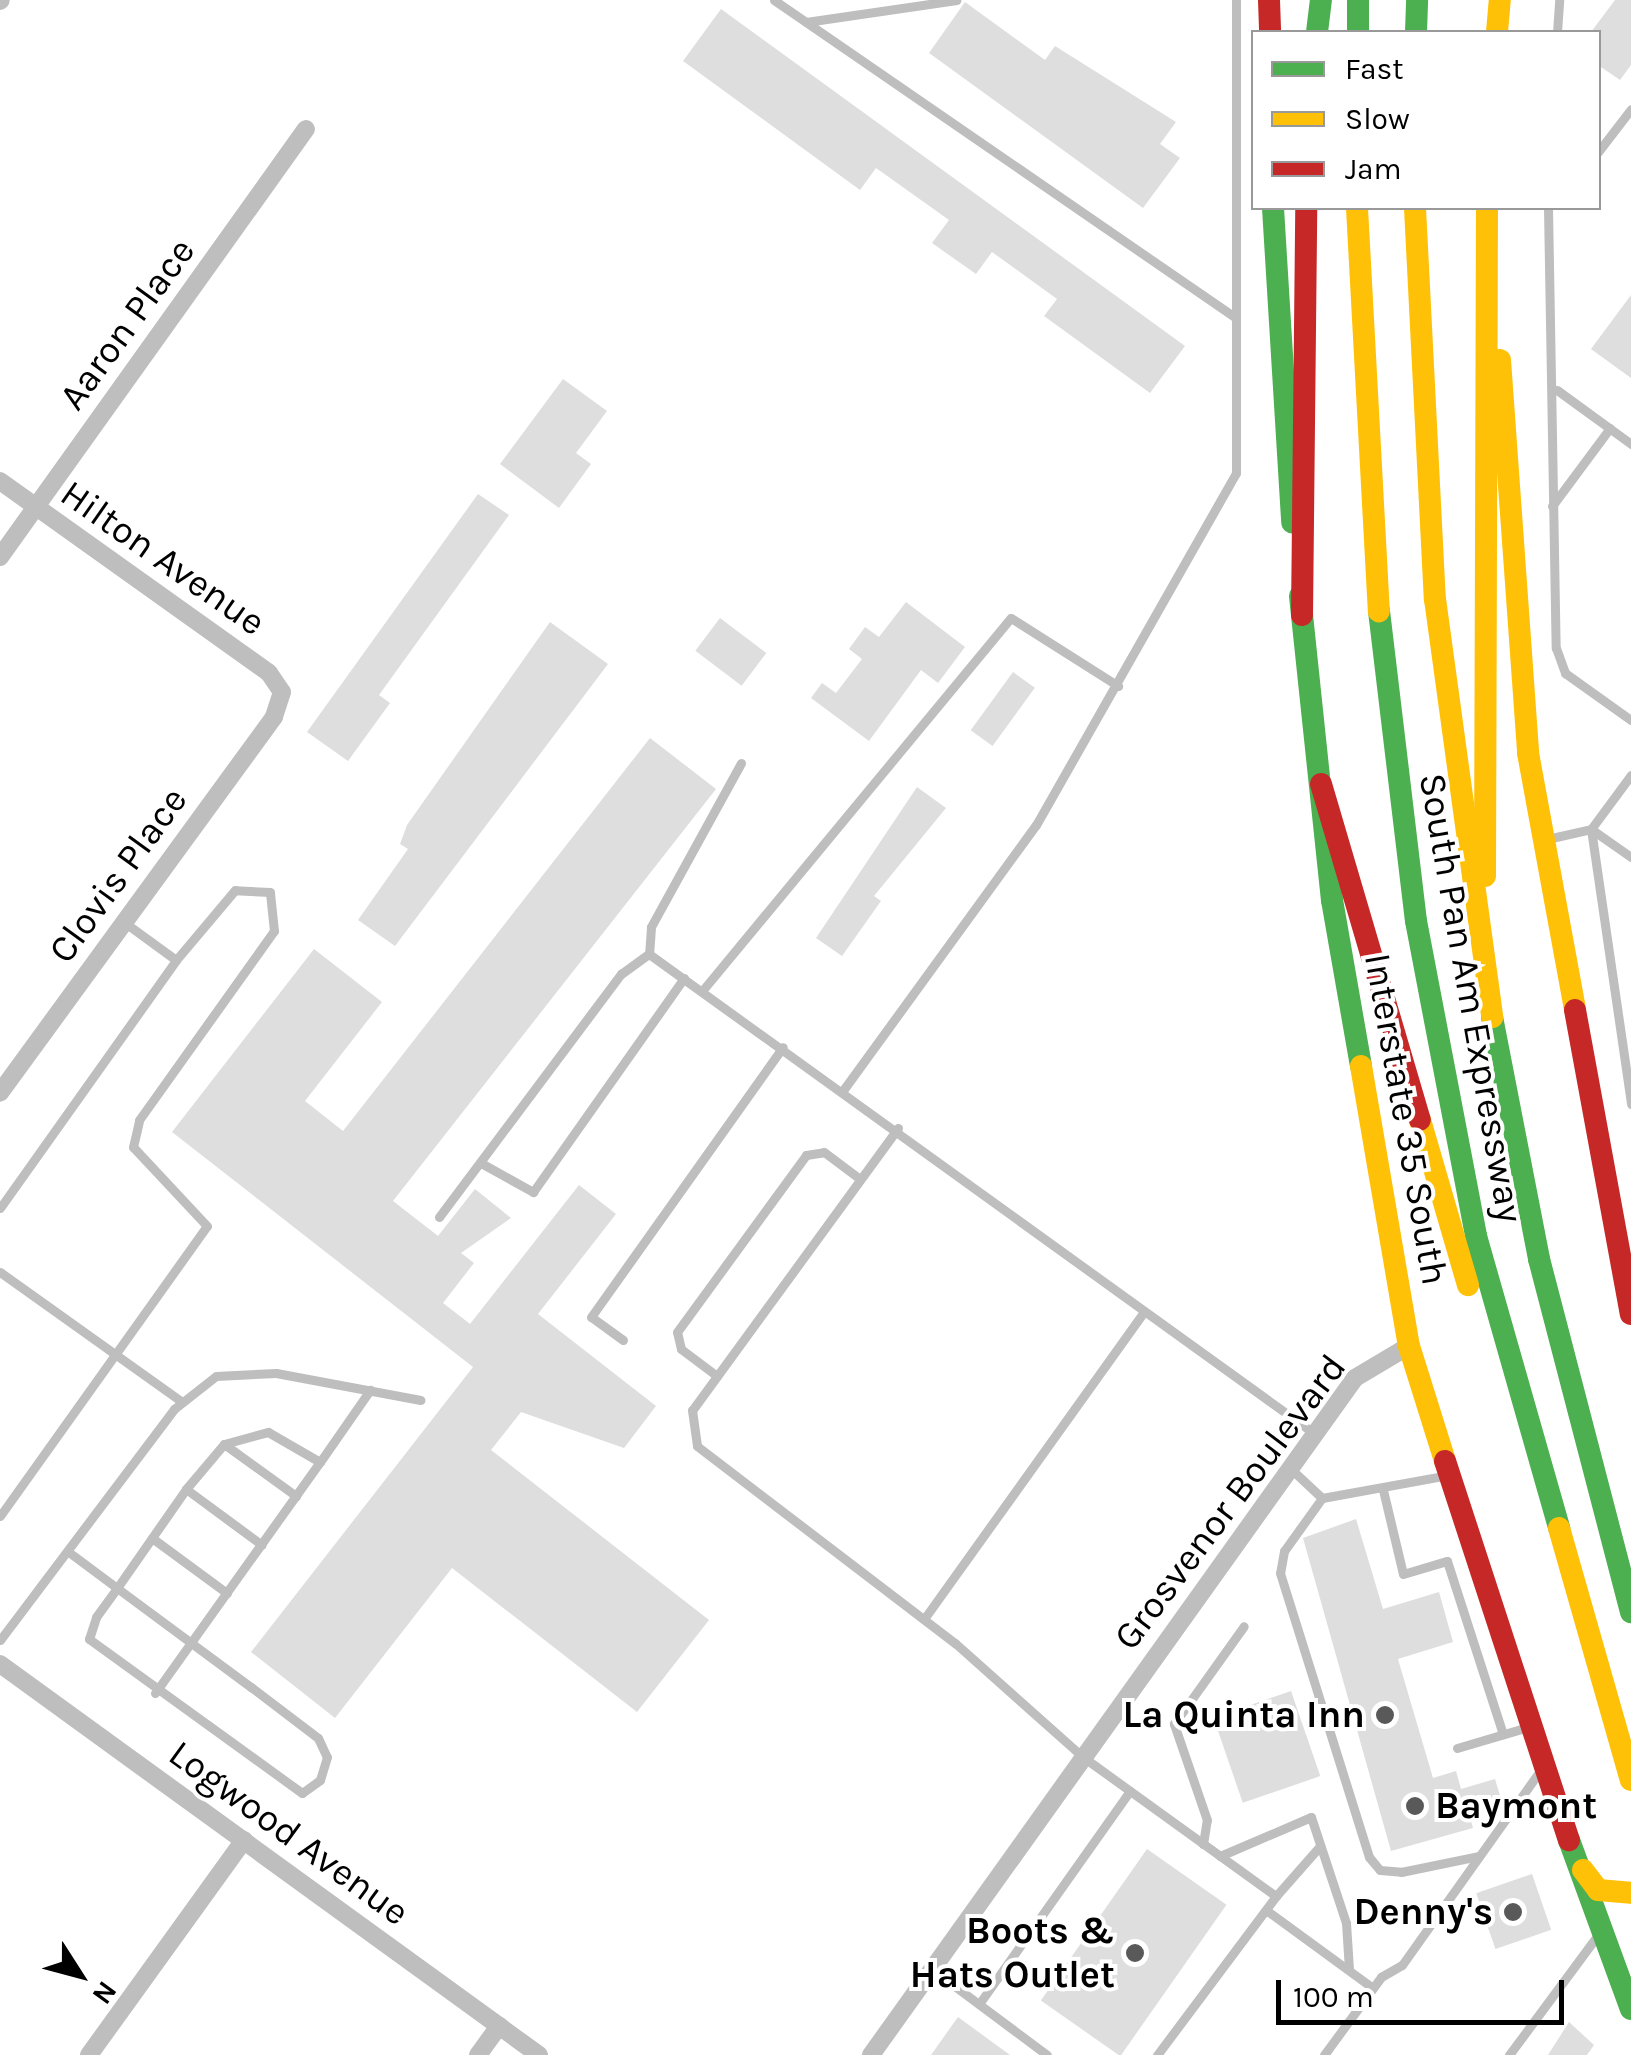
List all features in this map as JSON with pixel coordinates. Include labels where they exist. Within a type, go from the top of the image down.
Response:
[{"type":"main road","points":[[1270,0],[1270,30]]},
{"type":"main road","points":[[1318,30],[1321,0]]},
{"type":"main road","points":[[1358,0],[1358,30]]},
{"type":"main road","points":[[1416,30],[1417,0]]},
{"type":"main road","points":[[1498,30],[1500,0]]},
{"type":"main road","name":"Interstate 35 South","points":[[1273,210],[1283,440],[1332,900],[1410,1346],[1455,1473],[1542,1768],[1631,2009]]},
{"type":"main road","points":[[1302,615],[1306,210]]},
{"type":"main road","name":"South Pan Am Expressway","points":[[1356,210],[1371,544],[1416,921],[1476,1236],[1578,1615],[1631,1780]]},
{"type":"main road","name":"South Pan Am Expressway","points":[[1415,210],[1435,598],[1487,994],[1539,1259],[1631,1612]]},
{"type":"main road","points":[[1487,210],[1487,994]]},
{"type":"main road","points":[[1495,210],[1514,599],[1542,840],[1620,1226],[1631,1314]]},
{"type":"main road","points":[[1321,784],[1522,1480],[1578,1615]]},
{"type":"main road","points":[[1574,1858],[1598,1890],[1631,1892]]},
{"type":"street","name":"Aaron Place","points":[[0,557],[306,130]]},
{"type":"street","name":"Hilton Avenue","points":[[0,481],[268,673],[282,692]]},
{"type":"street","name":"Clovis Place","points":[[3,1083],[274,717],[282,692]]},
{"type":"street","name":"Grosvenor Boulevard","points":[[871,2055],[1355,1378],[1410,1346]]},
{"type":"street","name":"Logwood Avenue","points":[[0,1664],[540,2055]]},
{"type":"street","points":[[89,2055],[244,1840]]},
{"type":"street","points":[[478,2055],[499,2026]]},
{"type":"lane","points":[[774,0],[1236,318]]},
{"type":"lane","points":[[806,22],[956,0]]},
{"type":"lane","points":[[844,1089],[1036,825],[1236,472],[1236,0]]},
{"type":"lane","points":[[1558,30],[1559,0]]},
{"type":"lane","points":[[1601,148],[1631,109]]},
{"type":"lane","points":[[1548,210],[1557,390],[1552,506],[1556,648],[1565,673],[1631,720]]},
{"type":"lane","points":[[1548,220],[1556,210]]},
{"type":"lane","points":[[1557,390],[1631,444]]},
{"type":"lane","points":[[1552,506],[1610,428]]},
{"type":"lane","points":[[702,991],[1010,618],[1118,686]]},
{"type":"lane","points":[[650,954],[651,927],[742,763]]},
{"type":"lane","points":[[1542,840],[1591,829],[1631,774]]},
{"type":"lane","points":[[1591,829],[1631,858]]},
{"type":"lane","points":[[1591,829],[1631,1104]]},
{"type":"lane","points":[[0,1208],[176,960],[234,890],[270,892],[274,931],[139,1120],[132,1147],[144,1167],[207,1226],[120,1359],[0,1516]]},
{"type":"lane","points":[[124,922],[176,960]]},
{"type":"lane","points":[[650,954],[898,1128],[1314,1434]]},
{"type":"lane","points":[[439,1217],[621,974],[650,954]]},
{"type":"lane","points":[[480,1163],[533,1192],[684,978]]},
{"type":"lane","points":[[623,1340],[592,1317],[783,1047]]},
{"type":"lane","points":[[898,1128],[692,1410],[696,1446],[924,1620],[1083,1757],[1276,1896]]},
{"type":"lane","points":[[717,1376],[681,1350],[678,1332],[806,1155],[824,1152],[860,1180]]},
{"type":"lane","points":[[0,1272],[182,1402]]},
{"type":"lane","points":[[924,1620],[1144,1312]]},
{"type":"lane","points":[[0,1640],[182,1402],[216,1376],[276,1373],[420,1400]]},
{"type":"lane","points":[[155,1693],[370,1390]]},
{"type":"lane","points":[[70,1552],[118,1588],[191,1643],[318,1738],[326,1757],[320,1780],[302,1793],[278,1783],[89,1639],[118,1588],[152,1538],[224,1444],[268,1432],[320,1462]]},
{"type":"lane","points":[[224,1444],[296,1496]]},
{"type":"lane","points":[[1290,1468],[1322,1498]]},
{"type":"lane","points":[[1455,1473],[1383,1490],[1349,1487],[1322,1498],[1284,1550],[1280,1573],[1370,1856],[1380,1870],[1402,1872],[1480,1856]]},
{"type":"lane","points":[[186,1490],[262,1544]]},
{"type":"lane","points":[[1383,1490],[1403,1574],[1448,1562],[1503,1734]]},
{"type":"lane","points":[[152,1538],[227,1593]]},
{"type":"lane","points":[[1203,1844],[1208,1820],[1174,1724],[1244,1626]]},
{"type":"lane","points":[[1457,1748],[1530,1726]]},
{"type":"lane","points":[[1324,2055],[1372,1988],[1402,1965],[1542,1768]]},
{"type":"lane","points":[[979,2004],[1130,1791]]},
{"type":"lane","points":[[1220,1856],[1311,1818],[1346,1923],[1348,1970]]},
{"type":"lane","points":[[1157,2055],[1276,1896],[1320,1846]]},
{"type":"lane","points":[[1266,1910],[1372,1988]]},
{"type":"lane","points":[[1509,2055],[1601,1930]]},
{"type":"lane","points":[[933,1970],[1048,2055]]},
{"type":"building","points":[[1615,0],[1631,0],[1631,65],[1620,80],[1601,67],[1601,30],[1592,30]]},
{"type":"building","points":[[965,2],[1045,60],[1055,46],[1176,122],[1160,144],[1180,158],[1143,208],[929,53]]},
{"type":"building","points":[[721,9],[1185,346],[1150,393],[1044,316],[1057,299],[992,252],[976,274],[932,243],[949,220],[876,168],[860,190],[683,61]]},
{"type":"building","points":[[1631,295],[1631,378],[1591,349]]},
{"type":"building","points":[[563,379],[607,411],[576,453],[591,464],[559,508],[500,464]]},
{"type":"building","points":[[478,494],[509,515],[379,695],[390,703],[348,761],[307,732]]},
{"type":"building","points":[[906,602],[965,647],[938,683],[921,670],[869,741],[811,698],[822,683],[836,693],[862,659],[849,649],[865,627],[879,637]]},
{"type":"building","points":[[720,618],[766,653],[742,686],[695,651]]},
{"type":"building","points":[[550,622],[608,664],[395,946],[358,920],[408,849],[400,844],[407,825]]},
{"type":"building","points":[[1013,672],[1035,688],[993,746],[971,730]]},
{"type":"building","points":[[650,738],[716,789],[393,1201],[438,1236],[475,1189],[511,1218],[461,1253],[474,1263],[443,1303],[470,1324],[579,1185],[616,1214],[538,1314],[656,1406],[624,1448],[521,1412],[491,1450],[709,1620],[637,1712],[452,1568],[335,1718],[251,1652],[473,1367],[172,1132],[314,949],[382,1002],[305,1101],[343,1131]]},
{"type":"building","points":[[917,787],[946,808],[874,896],[881,901],[842,956],[816,938]]},
{"type":"building","name":"La Quinta Inn","points":[[1356,1519],[1383,1609],[1439,1592],[1453,1642],[1398,1659],[1433,1778],[1456,1771],[1461,1789],[1495,1779],[1501,1799],[1468,1810],[1473,1828],[1391,1851],[1303,1538]]},
{"type":"building","points":[[1291,1691],[1320,1776],[1243,1803],[1213,1718]]},
{"type":"building","points":[[1147,1849],[1226,1905],[1121,2055],[1041,2001]]},
{"type":"building","name":"Denny's","points":[[1532,1874],[1551,1930],[1495,1949],[1476,1893]]},
{"type":"building","points":[[958,2017],[1010,2055],[931,2055]]},
{"type":"building","points":[[1569,2022],[1594,2045],[1587,2055],[1548,2055]]},
{"type":"traffic: fast","points":[[1317,30],[1321,0]]},
{"type":"traffic: fast","points":[[1358,0],[1358,30]]},
{"type":"traffic: fast","points":[[1416,30],[1417,0]]},
{"type":"traffic: fast","points":[[1273,210],[1292,522]]},
{"type":"traffic: fast","points":[[1300,596],[1332,900],[1361,1066]]},
{"type":"traffic: fast","points":[[1379,611],[1416,921],[1476,1236],[1559,1528]]},
{"type":"traffic: fast","points":[[1492,1017],[1539,1259],[1631,1612]]},
{"type":"traffic: fast","points":[[1569,1840],[1631,2009]]},
{"type":"traffic: slow","points":[[1497,30],[1500,0]]},
{"type":"traffic: slow","points":[[1357,210],[1379,611]]},
{"type":"traffic: slow","points":[[1415,210],[1435,599],[1492,1017]]},
{"type":"traffic: slow","points":[[1485,876],[1487,210]]},
{"type":"traffic: slow","points":[[1500,360],[1528,753],[1575,1010]]},
{"type":"traffic: slow","points":[[1361,1066],[1409,1346],[1445,1461]]},
{"type":"traffic: slow","points":[[1420,1120],[1468,1285]]},
{"type":"traffic: slow","points":[[1559,1528],[1631,1780]]},
{"type":"traffic: slow","points":[[1583,1870],[1598,1890],[1631,1893]]},
{"type":"traffic: jam","points":[[1269,0],[1270,30]]},
{"type":"traffic: jam","points":[[1302,615],[1306,210]]},
{"type":"traffic: jam","points":[[1321,784],[1420,1120]]},
{"type":"traffic: jam","points":[[1575,1010],[1631,1314]]},
{"type":"traffic: jam","points":[[1445,1461],[1569,1840]]},
{"type":"place","name":"La Quinta Inn","points":[[1385,1715]]},
{"type":"place","name":"Baymont","points":[[1415,1806]]},
{"type":"place","name":"Denny's","points":[[1513,1912]]},
{"type":"place","name":"Boots & Hats Outlet","points":[[1135,1953]]}]
